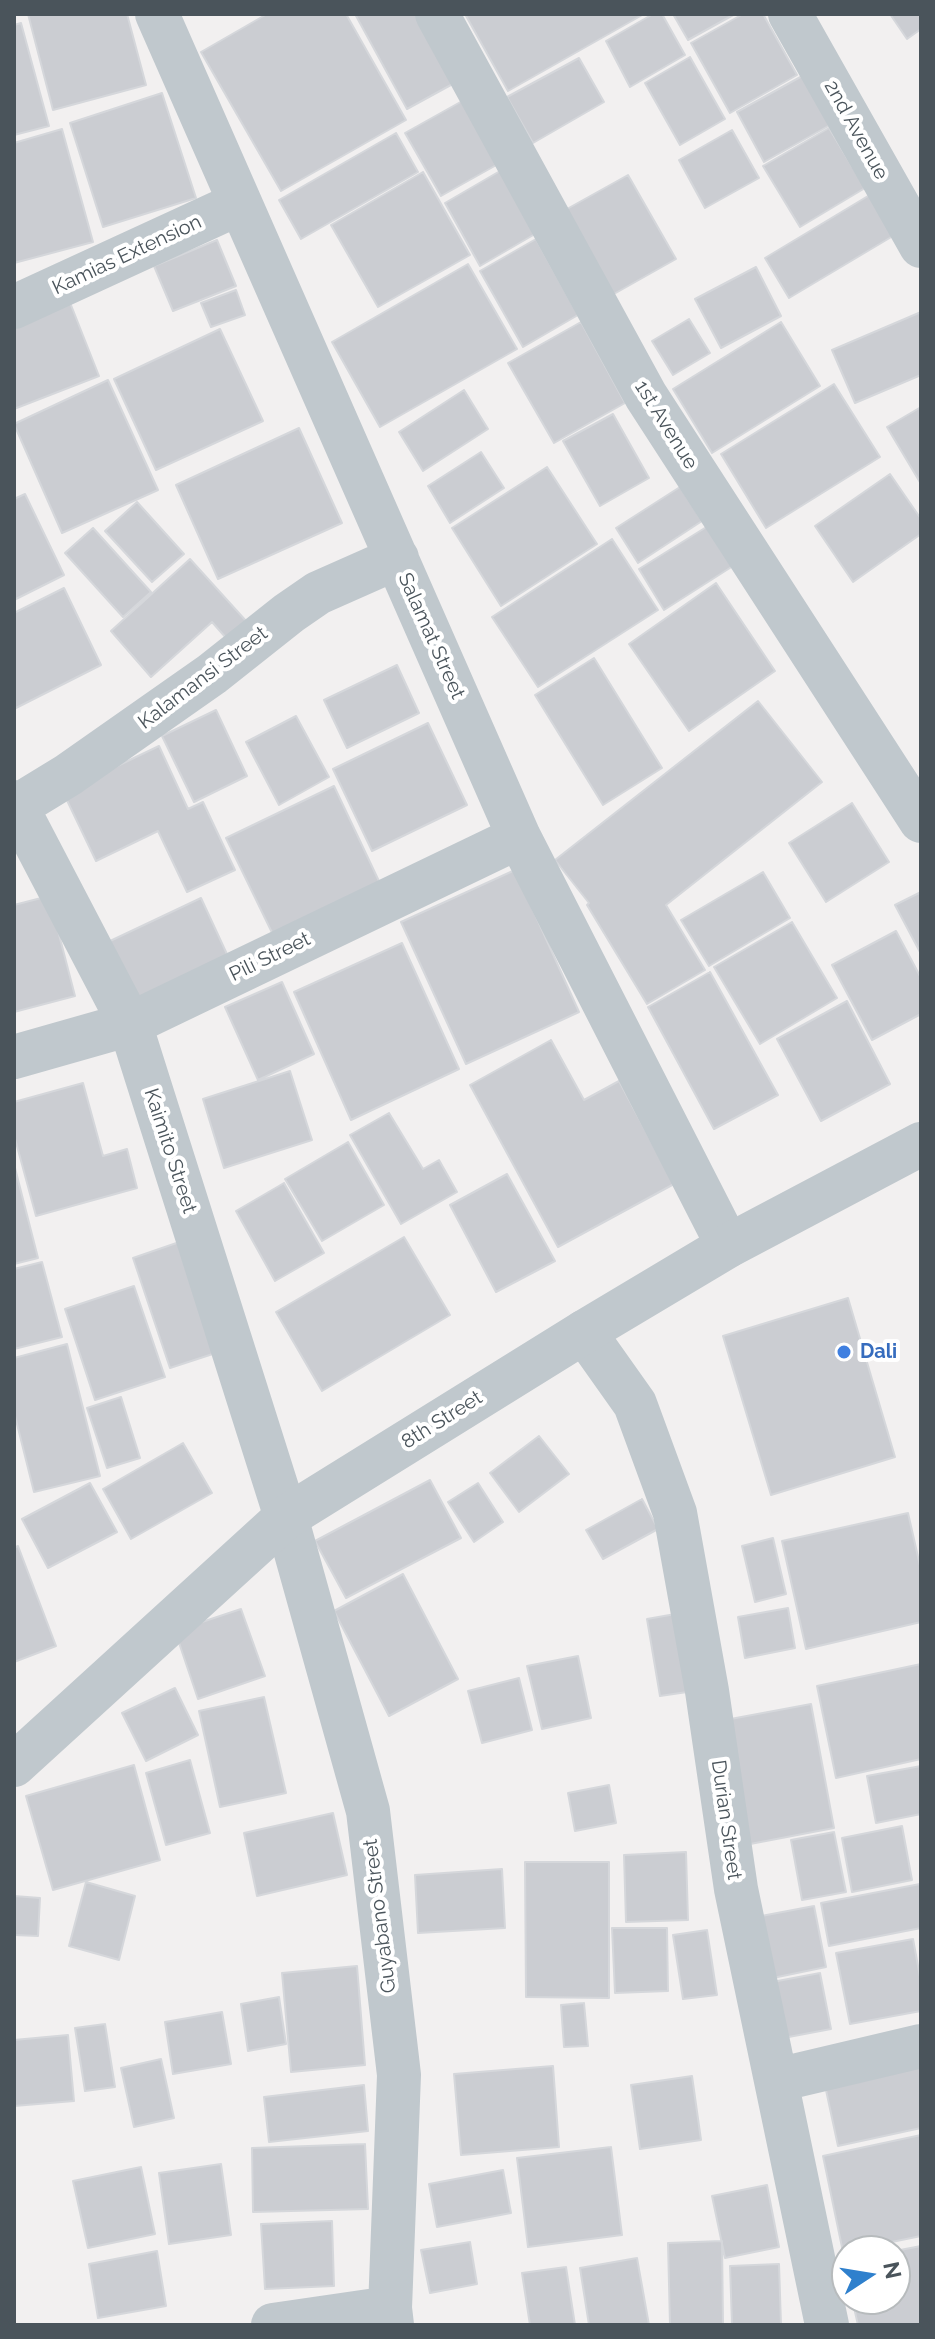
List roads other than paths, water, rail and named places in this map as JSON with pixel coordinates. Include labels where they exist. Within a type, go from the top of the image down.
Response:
[{"type":"street","name":"Salamat Street","points":[[157,14],[519,837],[728,1246]]},
{"type":"street","name":"1st Avenue","points":[[437,14],[646,396],[921,821]]},
{"type":"street","name":"2nd Avenue","points":[[790,14],[921,246]]},
{"type":"street","name":"Kamias Extension","points":[[14,307],[240,203]]},
{"type":"street","name":"Kalamansi Street","points":[[15,805],[68,775],[212,674],[308,600],[397,558]]},
{"type":"street","name":"Kaimito Street","points":[[15,805],[130,1024],[286,1517]]},
{"type":"street","name":"Pili Street","points":[[14,1057],[130,1024],[519,837]]},
{"type":"street","name":"8th Street","points":[[14,1765],[286,1517],[728,1246],[921,1144]]},
{"type":"street","name":"Durian Street","points":[[584,1332],[635,1404],[675,1513],[707,1691],[736,1889],[827,2325]]},
{"type":"street","name":"Guyabano Street","points":[[286,1517],[368,1811],[399,2075],[391,2317]]},
{"type":"street","points":[[777,2080],[921,2046]]},
{"type":"street","points":[[273,2325],[391,2317]]},
{"type":"place","name":"Dali","points":[[844,1352]]}]
